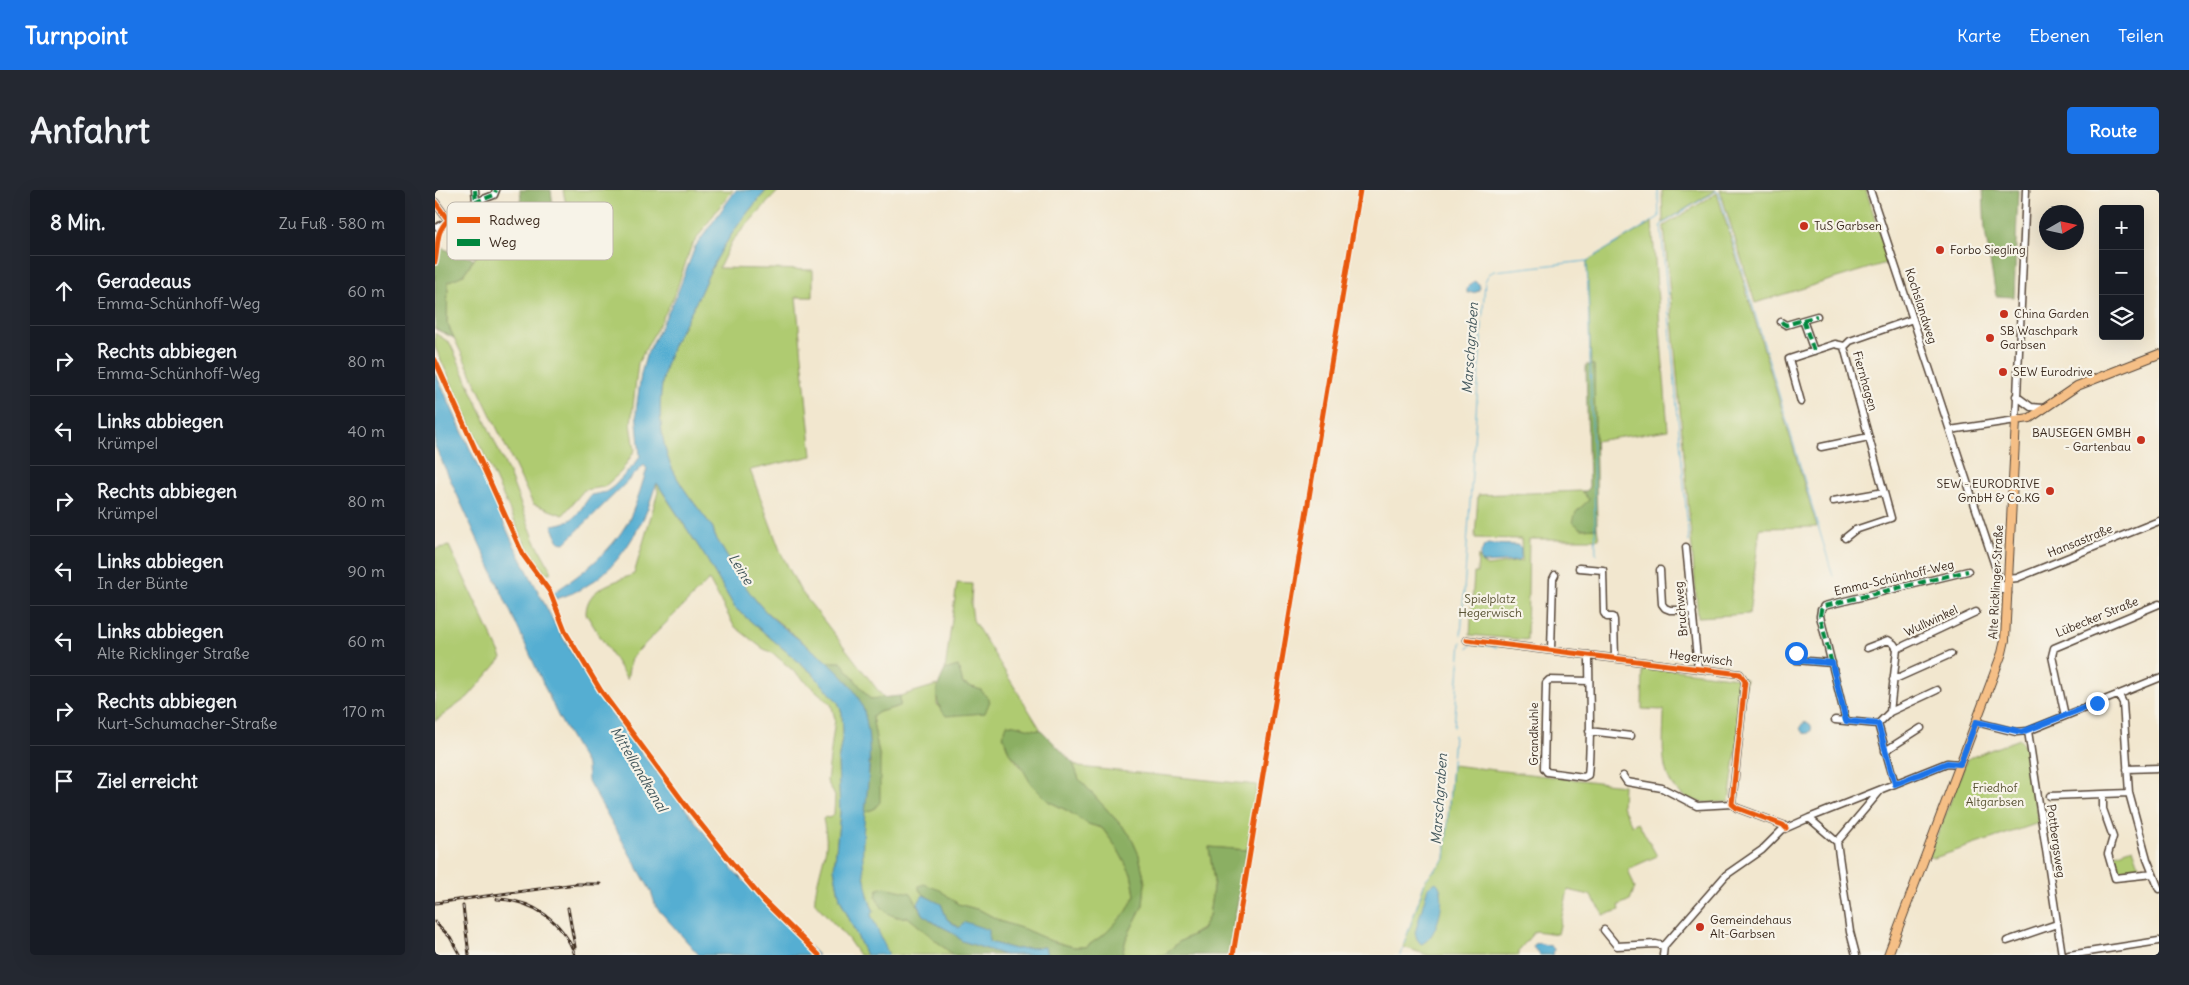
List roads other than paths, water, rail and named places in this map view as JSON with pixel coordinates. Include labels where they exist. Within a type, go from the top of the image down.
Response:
[{"type":"main road","points":[[2015,420],[2025,420],[2077,386],[2159,354]]},
{"type":"main road","name":"Alte Ricklinger Straße","points":[[1888,955],[2006,638],[2015,420]]},
{"type":"street","points":[[475,190],[476,202],[494,195],[496,190]]},
{"type":"street","name":"Kochslandweg","points":[[1870,190],[2003,590],[2008,592]]},
{"type":"street","name":"Alte Ricklinger Straße","points":[[2015,420],[2026,190]]},
{"type":"street","points":[[435,202],[447,219]]},
{"type":"street","points":[[438,227],[447,221]]},
{"type":"street","points":[[1781,322],[1786,325],[1817,316]]},
{"type":"street","name":"Fiernhagen","points":[[1845,538],[1855,530],[1891,518],[1844,351],[1845,346],[1852,340],[1913,318]]},
{"type":"street","points":[[1803,320],[1814,352]]},
{"type":"street","points":[[1801,402],[1789,360],[1835,344],[1845,346]]},
{"type":"street","points":[[2016,396],[2031,407],[2043,408]]},
{"type":"street","points":[[1950,430],[2015,420]]},
{"type":"street","points":[[1821,447],[1869,437]]},
{"type":"street","points":[[1833,501],[1884,492]]},
{"type":"street","name":"Hansastraße","points":[[2009,579],[2017,578],[2159,521]]},
{"type":"street","name":"Bruchweg","points":[[1687,547],[1698,668]]},
{"type":"street","points":[[1579,568],[1601,570],[1603,572],[1604,612],[1607,617],[1614,618],[1615,658]]},
{"type":"street","points":[[1660,570],[1664,607],[1668,610],[1693,610]]},
{"type":"street","name":"Emma-Schünhoff-Weg","points":[[1846,721],[1820,616],[1821,610],[1825,606],[1968,571]]},
{"type":"street","points":[[1551,650],[1553,580],[1555,575]]},
{"type":"street","name":"Lübecker Straße","points":[[2065,716],[2052,656],[2054,648],[2159,604]]},
{"type":"street","name":"Wullwinkel","points":[[1897,649],[1976,612]]},
{"type":"street","name":"Hegerwisch","points":[[1467,640],[1738,673],[1745,679],[1732,804]]},
{"type":"street","name":"Wullwinkel","points":[[1867,648],[1888,640],[1897,649],[1890,712]]},
{"type":"street","points":[[1796,653],[1796,660],[1832,663]]},
{"type":"street","points":[[1893,680],[1951,654]]},
{"type":"street","name":"Grandkuhle","points":[[1589,655],[1589,681],[1589,732],[1589,773],[1586,777],[1582,777],[1548,772],[1545,770],[1546,683],[1549,680],[1589,681]]},
{"type":"street","points":[[1976,722],[2016,732],[2028,731],[2159,678]]},
{"type":"street","points":[[1878,724],[1890,712],[1937,690]]},
{"type":"street","points":[[2119,695],[2123,703],[2129,793],[2143,844],[2159,889]]},
{"type":"street","points":[[1835,720],[1878,724]]},
{"type":"street","points":[[1878,724],[1895,784]]},
{"type":"street","points":[[1885,750],[1921,728]]},
{"type":"street","name":"Pottbergsweg","points":[[2028,731],[2062,955]]},
{"type":"street","points":[[1589,732],[1631,736]]},
{"type":"street","points":[[1663,955],[1664,946],[1726,875],[1762,850],[1786,828],[1947,763],[1960,764]]},
{"type":"street","points":[[2127,769],[2159,768]]},
{"type":"street","points":[[1623,776],[1627,782],[1662,788],[1694,805],[1732,804],[1737,808],[1783,825],[1786,828]]},
{"type":"street","points":[[1837,842],[1880,790]]},
{"type":"street","points":[[2050,796],[2129,793]]},
{"type":"street","points":[[2103,794],[2103,808],[2113,837],[2108,854],[2115,878],[2153,874]]},
{"type":"street","points":[[1809,818],[1837,842],[1850,932],[1856,955]]},
{"type":"street","points":[[2007,941],[2057,924]]},
{"type":"street","points":[[1604,930],[1617,946],[1656,944],[1664,946]]},
{"type":"street","points":[[2069,955],[2159,941]]},
{"type":"water","points":[[736,190],[767,190],[738,225],[722,250],[670,353],[662,383],[660,415],[665,446],[669,461],[678,479],[713,528],[715,536],[751,595],[778,623],[835,669],[858,696],[864,711],[869,755],[863,864],[868,895],[874,911],[871,915],[889,955],[866,955],[840,899],[834,869],[840,813],[838,762],[843,732],[842,713],[838,702],[812,673],[735,608],[706,558],[657,483],[647,511],[637,530],[629,544],[610,568],[586,586],[572,593],[556,599],[553,593],[598,559],[618,537],[632,513],[647,469],[644,465],[565,543],[559,542],[552,525],[572,519],[591,495],[606,492],[613,487],[636,463],[640,456],[636,411],[641,374],[646,356],[676,297],[695,247]]},
{"type":"water","points":[[1474,281],[1479,284],[1480,288],[1477,292],[1467,293],[1467,288]]},
{"type":"water","name":"Mittellandkanal","points":[[435,372],[512,541],[556,626],[599,698],[734,871],[818,955],[699,955],[656,907],[651,891],[588,781],[587,766],[558,716],[435,446]]},
{"type":"water","points":[[1488,544],[1517,545],[1521,548],[1521,558],[1518,561],[1481,562],[1480,555],[1484,546]]},
{"type":"water","points":[[1806,722],[1812,728],[1806,734],[1800,728]]},
{"type":"water","points":[[1436,882],[1440,887],[1442,895],[1440,915],[1432,934],[1421,944],[1415,933],[1428,887]]},
{"type":"water","points":[[923,895],[941,904],[947,919],[959,928],[965,922],[989,930],[989,942],[1015,949],[1045,947],[1047,955],[1005,955],[962,941],[952,932],[933,922],[923,914],[918,903]]},
{"type":"water","points":[[1538,943],[1551,946],[1554,949],[1553,955],[1540,955],[1533,947]]},
{"type":"waterway","name":"Marschgraben","points":[[1461,635],[1485,281],[1489,274],[1494,271],[1587,261],[1659,217],[1658,190]]},
{"type":"waterway","points":[[1689,542],[1661,225],[1716,191],[1719,193],[1833,576]]},
{"type":"waterway","points":[[1587,262],[1596,554]]},
{"type":"waterway","name":"Marschgraben","points":[[1454,727],[1461,642]]},
{"type":"waterway","points":[[1468,648],[1472,644],[1497,647]]},
{"type":"waterway","name":"Marschgraben","points":[[1404,944],[1426,879],[1445,859],[1454,735]]},
{"type":"waterway","name":"Marschgraben","points":[[1400,955],[1404,946]]},
{"type":"railway","points":[[435,903],[576,884],[600,884]]},
{"type":"railway","points":[[497,899],[523,903],[545,915],[563,932],[575,955]]},
{"type":"railway","points":[[463,906],[469,955]]},
{"type":"railway","points":[[568,908],[575,947]]},
{"type":"railway","points":[[435,922],[450,937],[460,955]]},
{"type":"place","name":"TuS Garbsen","points":[[1804,226]]},
{"type":"place","name":"Forbo Siegling","points":[[1940,250]]},
{"type":"place","name":"China Garden","points":[[2004,314]]},
{"type":"place","name":"SB Waschpark Garbsen","points":[[1990,338]]},
{"type":"place","name":"SEW Eurodrive","points":[[2003,372]]},
{"type":"place","name":"BAUSEGEN GMBH - Gartenbau","points":[[2141,440]]},
{"type":"place","name":"SEW - EURODRIVE GmbH & Co.KG","points":[[2050,491]]},
{"type":"place","name":"Gemeindehaus Alt-Garbsen","points":[[1700,927]]},
{"type":"water label","name":"Leine","points":[[741,569]]},
{"type":"park label","name":"Spielplatz Hegerwisch","points":[[1490,606]]},
{"type":"park label","name":"Friedhof Altgarbsen","points":[[1995,795]]}]
